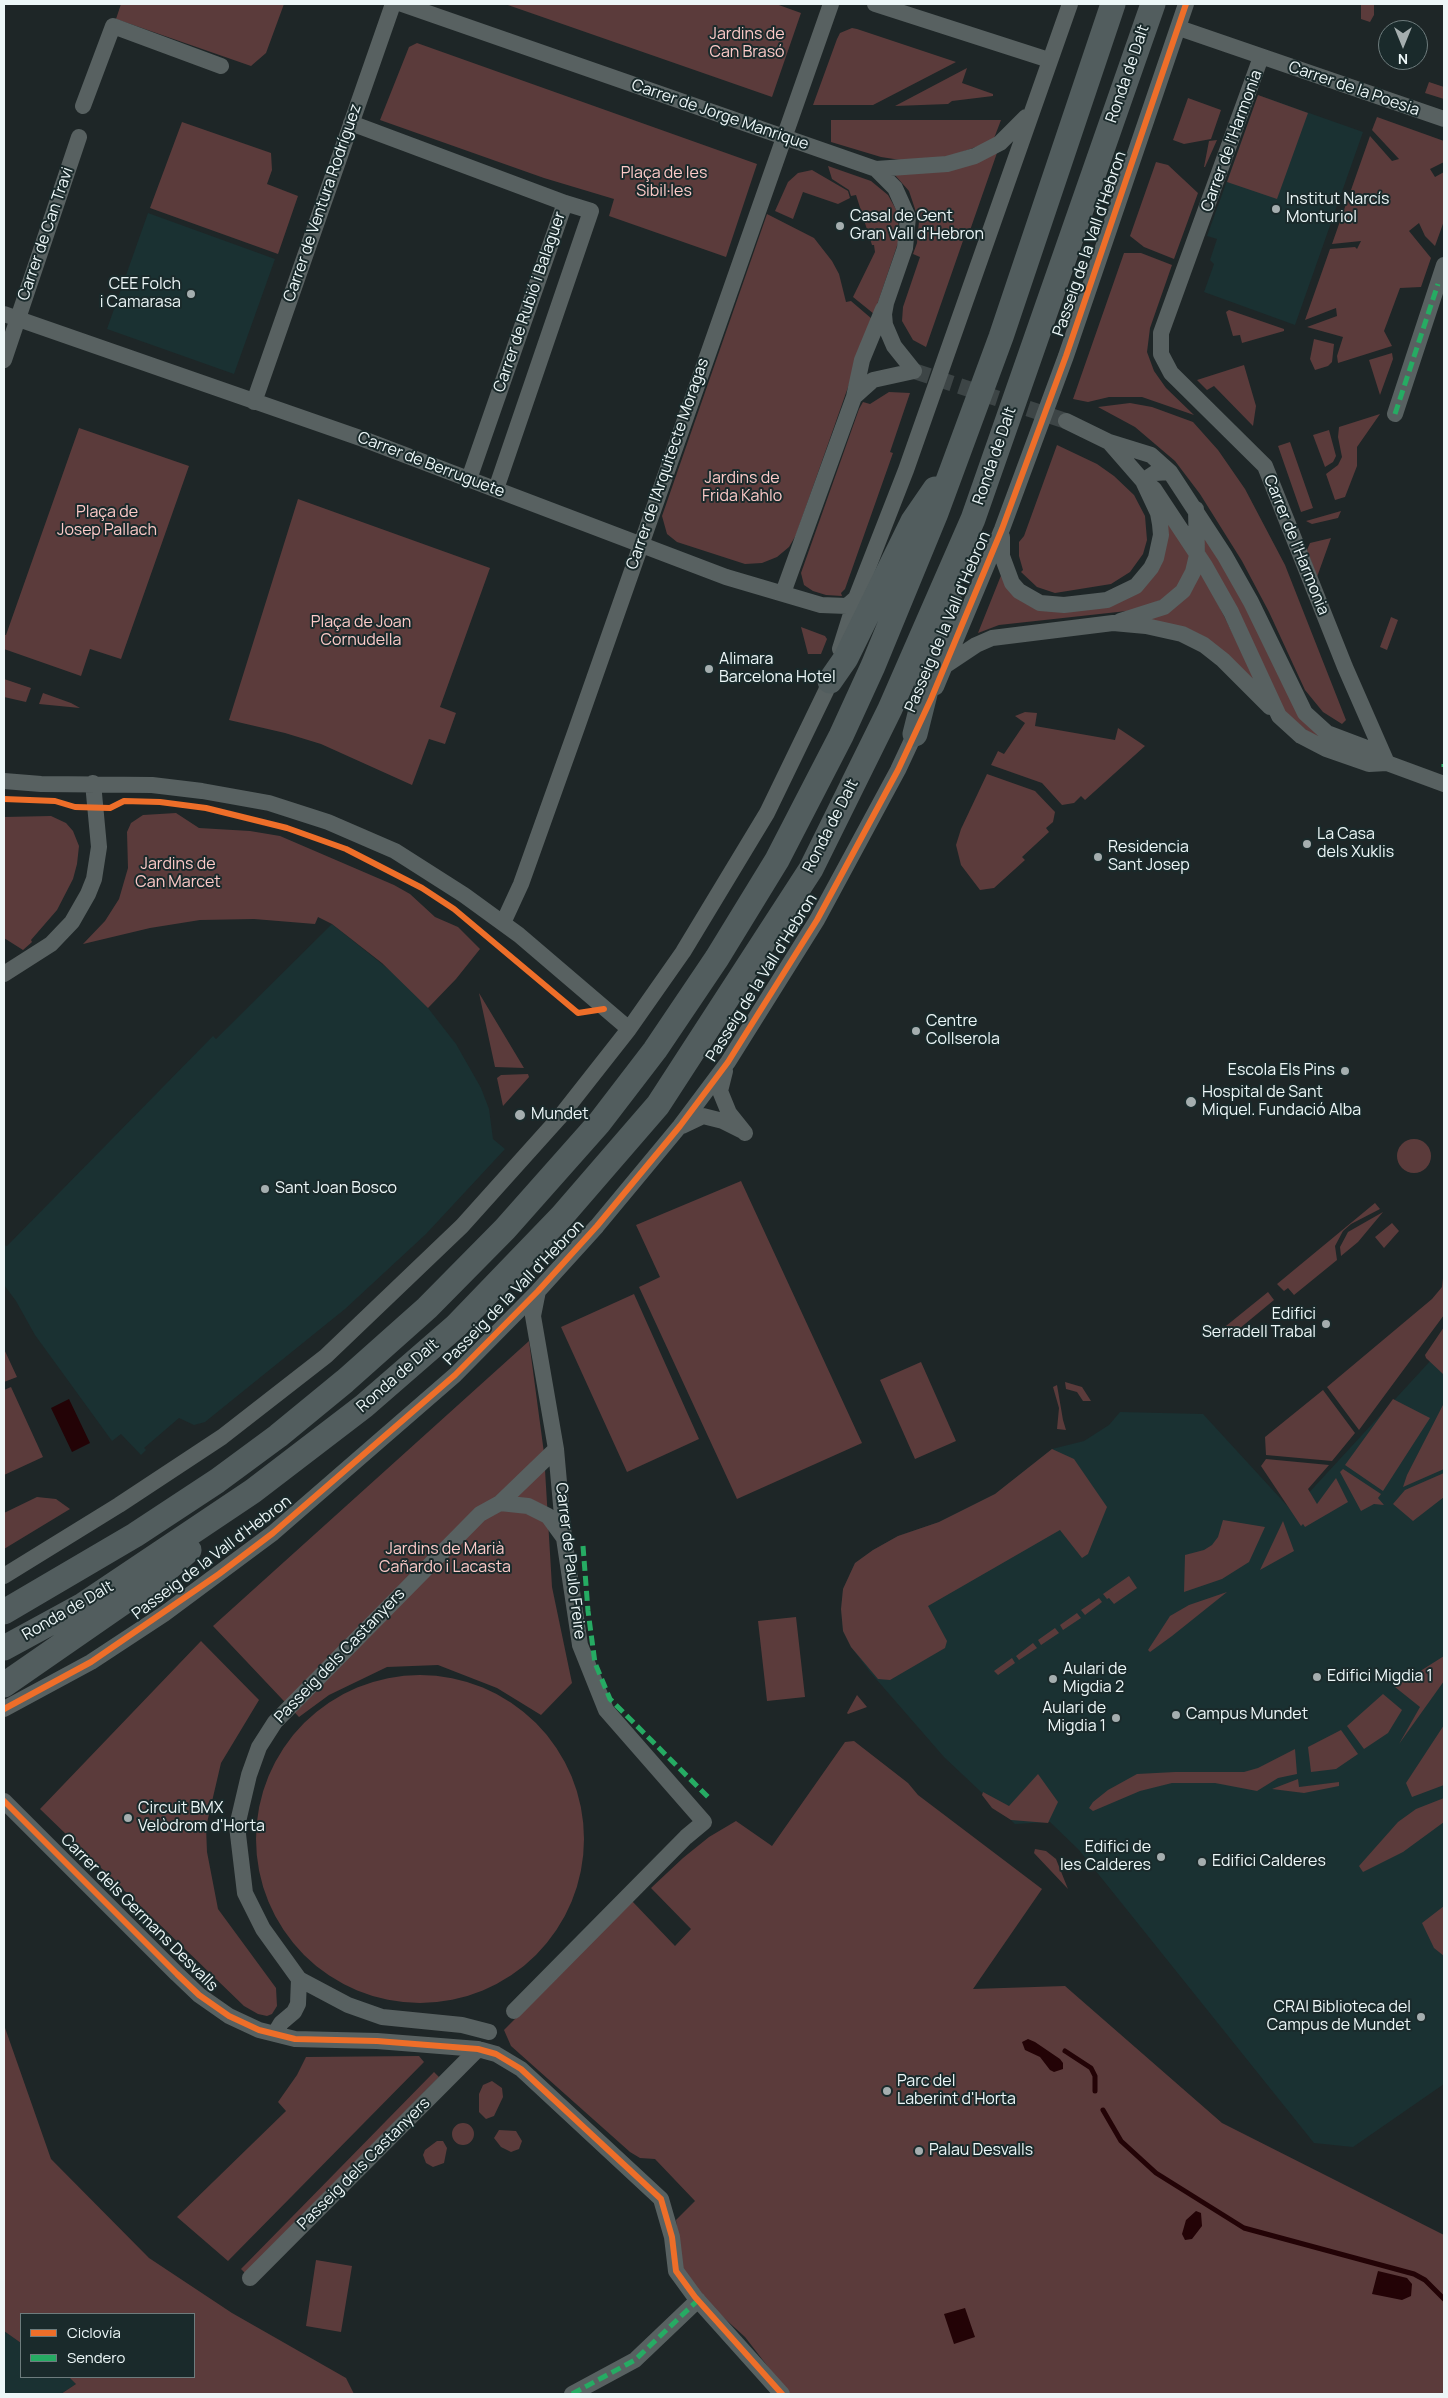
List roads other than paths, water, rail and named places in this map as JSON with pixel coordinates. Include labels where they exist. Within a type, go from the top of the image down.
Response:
[{"type":"highway","name":"Ronda de Dalt","points":[[4,1612],[112,1549],[217,1481],[278,1436],[345,1381],[427,1308],[505,1229],[599,1123],[655,1050],[718,958],[777,860],[841,736],[873,666],[955,461],[1000,338],[1113,4]]},
{"type":"highway","name":"Ronda de Dalt","points":[[4,1648],[84,1605],[262,1484],[364,1406],[456,1326],[562,1216],[658,1105],[811,869],[890,709],[973,519],[1151,11]]},
{"type":"highway","points":[[830,681],[846,658],[913,520],[955,461]]},
{"type":"highway","points":[[915,734],[973,519]]},
{"type":"highway","points":[[4,1685],[154,1581],[262,1484]]},
{"type":"street","name":"Carrer de Ventura Rodríguez","points":[[254,402],[393,4]]},
{"type":"street","name":"Carrer de Jorge Manrique","points":[[402,4],[876,169],[947,164],[975,156],[1000,143],[1015,131],[1030,112]]},
{"type":"street","name":"Carrer de l'Arquitecte Moragas","points":[[503,923],[521,884],[831,4]]},
{"type":"street","points":[[875,4],[1049,60]]},
{"type":"street","points":[[4,1576],[120,1505],[222,1437],[326,1356],[462,1226],[559,1118],[629,1028],[683,952],[767,813],[830,681],[856,598],[912,451],[1030,112],[1070,4]]},
{"type":"street","name":"Passeig de la Vall d'Hebron","points":[[4,1709],[91,1662],[164,1614],[274,1533],[455,1375],[538,1291],[597,1226],[680,1126],[728,1062],[816,920],[915,734],[946,665],[1002,529],[1066,356],[1186,4]]},
{"type":"street","points":[[83,106],[113,26],[221,66]]},
{"type":"street","name":"Carrer de la Poesia","points":[[1178,28],[1444,119]]},
{"type":"street","name":"Carrer de l'Harmonia","points":[[1261,57],[1161,333],[1161,354],[1171,373],[1265,466],[1384,758]]},
{"type":"street","points":[[351,123],[565,203]]},
{"type":"street","name":"Carrer de Can Travi","points":[[4,360],[11,317],[79,137]]},
{"type":"street","points":[[783,593],[854,397],[862,360],[886,303],[905,248],[908,228],[901,197],[876,169]]},
{"type":"street","name":"Carrer de Rubió i Balaguer","points":[[469,479],[565,203],[591,211],[496,489]]},
{"type":"street","points":[[1395,414],[1441,285],[1444,265]]},
{"type":"street","points":[[854,397],[873,380],[914,371],[888,336],[885,325],[886,303]]},
{"type":"street","name":"Carrer de Berruguete","points":[[11,317],[363,439],[726,577],[821,605],[847,606],[856,598]]},
{"type":"street","points":[[1066,421],[1109,442],[1151,455],[1170,472],[1196,509],[1251,602],[1305,713],[1327,732],[1444,784]]},
{"type":"street","points":[[1002,529],[1002,556],[1007,573],[1020,591],[1029,598],[1051,605],[1064,605],[1107,600],[1127,592],[1144,578],[1154,563],[1160,547],[1161,535],[1158,513],[1142,481],[1109,442]]},
{"type":"street","points":[[1142,481],[1155,473],[1170,472]]},
{"type":"street","points":[[1142,481],[1154,489],[1231,612],[1279,716]]},
{"type":"street","points":[[946,665],[976,645],[992,638],[1112,623],[1153,612],[1174,600],[1188,582],[1197,555],[1196,509]]},
{"type":"street","points":[[1112,623],[1164,629],[1193,639],[1223,660],[1289,727],[1313,744],[1369,764],[1384,758]]},
{"type":"street","points":[[4,781],[41,784],[152,785],[202,790],[269,803],[328,822],[395,851],[464,895],[503,923],[629,1028]]},
{"type":"street","points":[[4,974],[51,944],[72,922],[88,894],[94,879],[99,847],[93,783]]},
{"type":"street","points":[[680,1126],[703,1116],[723,1121],[745,1133],[729,1113],[720,1091],[728,1062]]},
{"type":"street","name":"Carrer de Paulo Freire","points":[[514,2011],[686,1837],[704,1822],[606,1710],[580,1645],[564,1538],[556,1449],[533,1316],[538,1291]]},
{"type":"street","name":"Passeig dels Castanyers","points":[[489,2032],[462,2025],[382,2017],[348,2005],[300,1978],[263,1929],[245,1892],[237,1826],[248,1775],[258,1747],[275,1722],[480,1514],[500,1503],[556,1449]]},
{"type":"street","points":[[500,1503],[528,1506],[548,1516],[564,1538]]},
{"type":"street","name":"Carrer dels Germans Desvalls","points":[[4,1801],[199,1995],[229,2016],[259,2030],[295,2038],[322,2041],[377,2041],[478,2049],[496,2054],[521,2069],[661,2199],[672,2238],[676,2271],[698,2300],[782,2394]]},
{"type":"street","points":[[275,2033],[281,2023],[294,2012],[298,2004],[300,1978]]},
{"type":"street","name":"Passeig dels Castanyers","points":[[250,2278],[478,2049]]},
{"type":"street","points":[[580,2392],[635,2360],[698,2300]]},
{"type":"waterway","points":[[1065,2051],[1091,2068],[1095,2076],[1095,2091]]},
{"type":"waterway","points":[[1103,2110],[1121,2141],[1156,2173],[1244,2228],[1414,2274],[1425,2280],[1444,2299]]},
{"type":"tunnel","points":[[914,371],[1066,421]]},
{"type":"place","name":"Institut Narcís Monturiol","points":[[1276,209]]},
{"type":"place","name":"Casal de Gent Gran Vall d'Hebron","points":[[840,226]]},
{"type":"place","name":"CEE Folch i Camarasa","points":[[191,294]]},
{"type":"place","name":"Alimara Barcelona Hotel","points":[[709,669]]},
{"type":"place","name":"La Casa dels Xuklis","points":[[1307,844]]},
{"type":"place","name":"Residencia Sant Josep","points":[[1098,857]]},
{"type":"place","name":"Centre Collserola","points":[[916,1031]]},
{"type":"place","name":"Escola Els Pins","points":[[1345,1071]]},
{"type":"place","name":"Hospital de Sant Miquel. Fundació Alba","points":[[1191,1102]]},
{"type":"place","name":"Mundet","points":[[520,1115]]},
{"type":"place","name":"Sant Joan Bosco","points":[[265,1189]]},
{"type":"place","name":"Edifici Serradell Trabal","points":[[1326,1324]]},
{"type":"place","name":"Edifici Migdia 1","points":[[1317,1677]]},
{"type":"place","name":"Aulari de Migdia 2","points":[[1053,1679]]},
{"type":"place","name":"Campus Mundet","points":[[1176,1715]]},
{"type":"place","name":"Aulari de Migdia 1","points":[[1116,1718]]},
{"type":"place","name":"Circuit BMX Velòdrom d'Horta","points":[[128,1818]]},
{"type":"place","name":"Edifici de les Calderes","points":[[1161,1857]]},
{"type":"place","name":"Edifici Calderes","points":[[1202,1862]]},
{"type":"place","name":"CRAI Biblioteca del Campus de Mundet","points":[[1421,2017]]},
{"type":"place","name":"Parc del Laberint d'Horta","points":[[887,2091]]},
{"type":"place","name":"Palau Desvalls","points":[[919,2151]]},
{"type":"park label","name":"Jardins de Can Brasó","points":[[747,44]]},
{"type":"park label","name":"Plaça de les Sibil·les","points":[[664,183]]},
{"type":"park label","name":"Jardins de Frida Kahlo","points":[[742,488]]},
{"type":"park label","name":"Plaça de Josep Pallach","points":[[107,522]]},
{"type":"park label","name":"Plaça de Joan Cornudella","points":[[361,632]]},
{"type":"park label","name":"Jardins de Can Marcet","points":[[178,874]]},
{"type":"park label","name":"Jardins de Marià Cañardo i Lacasta","points":[[445,1559]]}]
